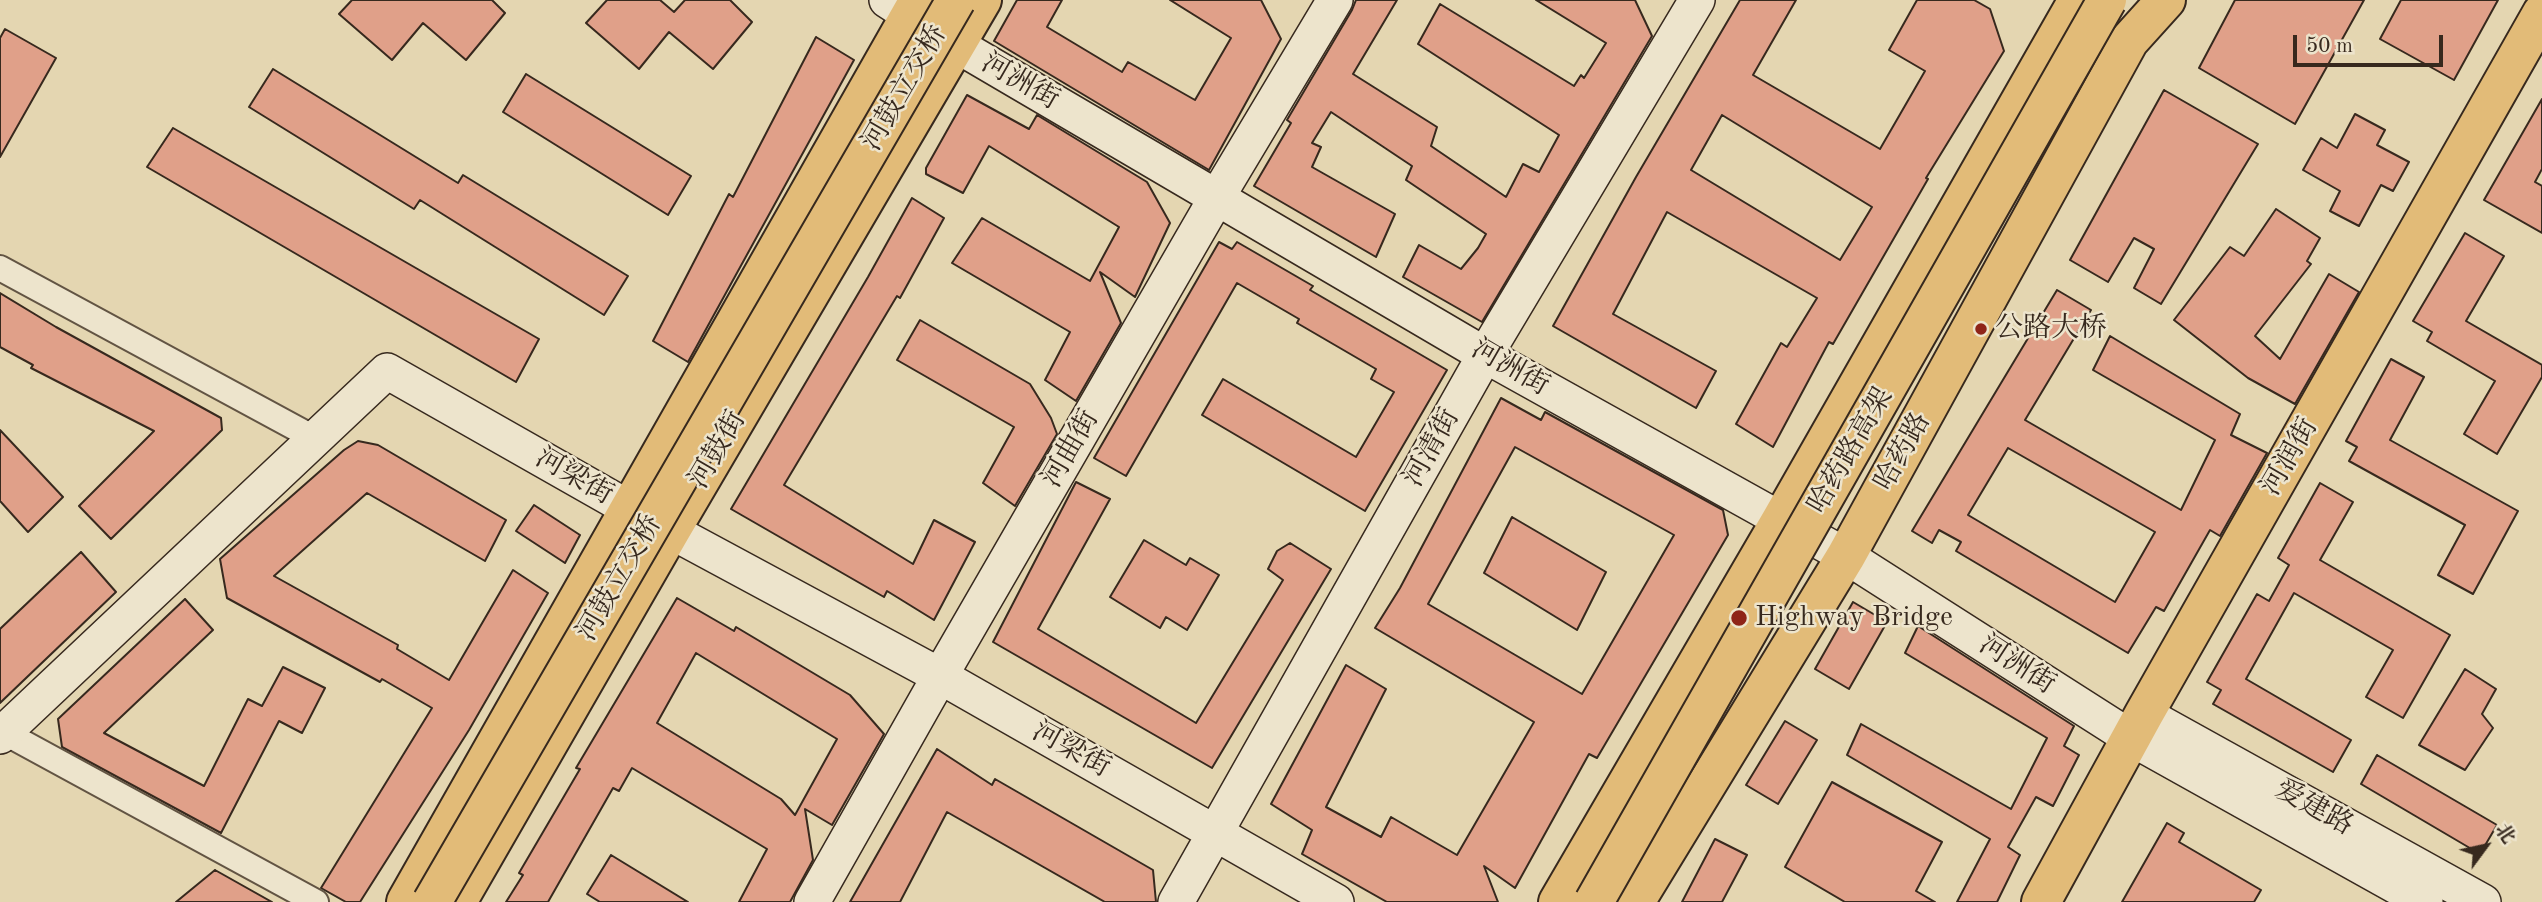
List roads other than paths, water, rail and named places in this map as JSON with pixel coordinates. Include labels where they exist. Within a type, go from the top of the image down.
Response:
[{"type":"highway","name":"河鼓立交桥","points":[[432,902],[956,0]]},
{"type":"highway","name":"河鼓街","points":[[457,902],[671,530],[982,0]]},
{"type":"highway","points":[[1558,902],[2079,2],[2129,41],[2151,0]]},
{"type":"highway","name":"哈药路","points":[[1635,902],[1846,556],[2129,41],[2166,0]]},
{"type":"highway","name":"哈药路高架","points":[[1594,902],[2079,2]]},
{"type":"highway","name":"河鼓街","points":[[406,902],[630,509],[906,5]]},
{"type":"highway","name":"河润街","points":[[2042,902],[2137,726],[2542,13]]},
{"type":"street","name":"河曲街","points":[[812,902],[1217,197],[1335,0]]},
{"type":"street","name":"河清街","points":[[1176,902],[1485,355],[1698,0]]},
{"type":"street","name":"河洲街","points":[[906,5],[955,44],[1485,355],[1846,556],[2137,726]]},
{"type":"street","points":[[0,268],[314,438]]},
{"type":"street","name":"河梁街","points":[[1,733],[387,371],[630,509],[940,676],[1336,902]]},
{"type":"street","name":"爱建路","points":[[2137,726],[2425,902]]},
{"type":"street","name":"爱建路","points":[[2137,726],[2483,902]]},
{"type":"street","points":[[1,733],[316,902]]},
{"type":"place","name":"公路大桥","points":[[1981,329]]},
{"type":"place","name":"Highway Bridge","points":[[1739,618]]}]
